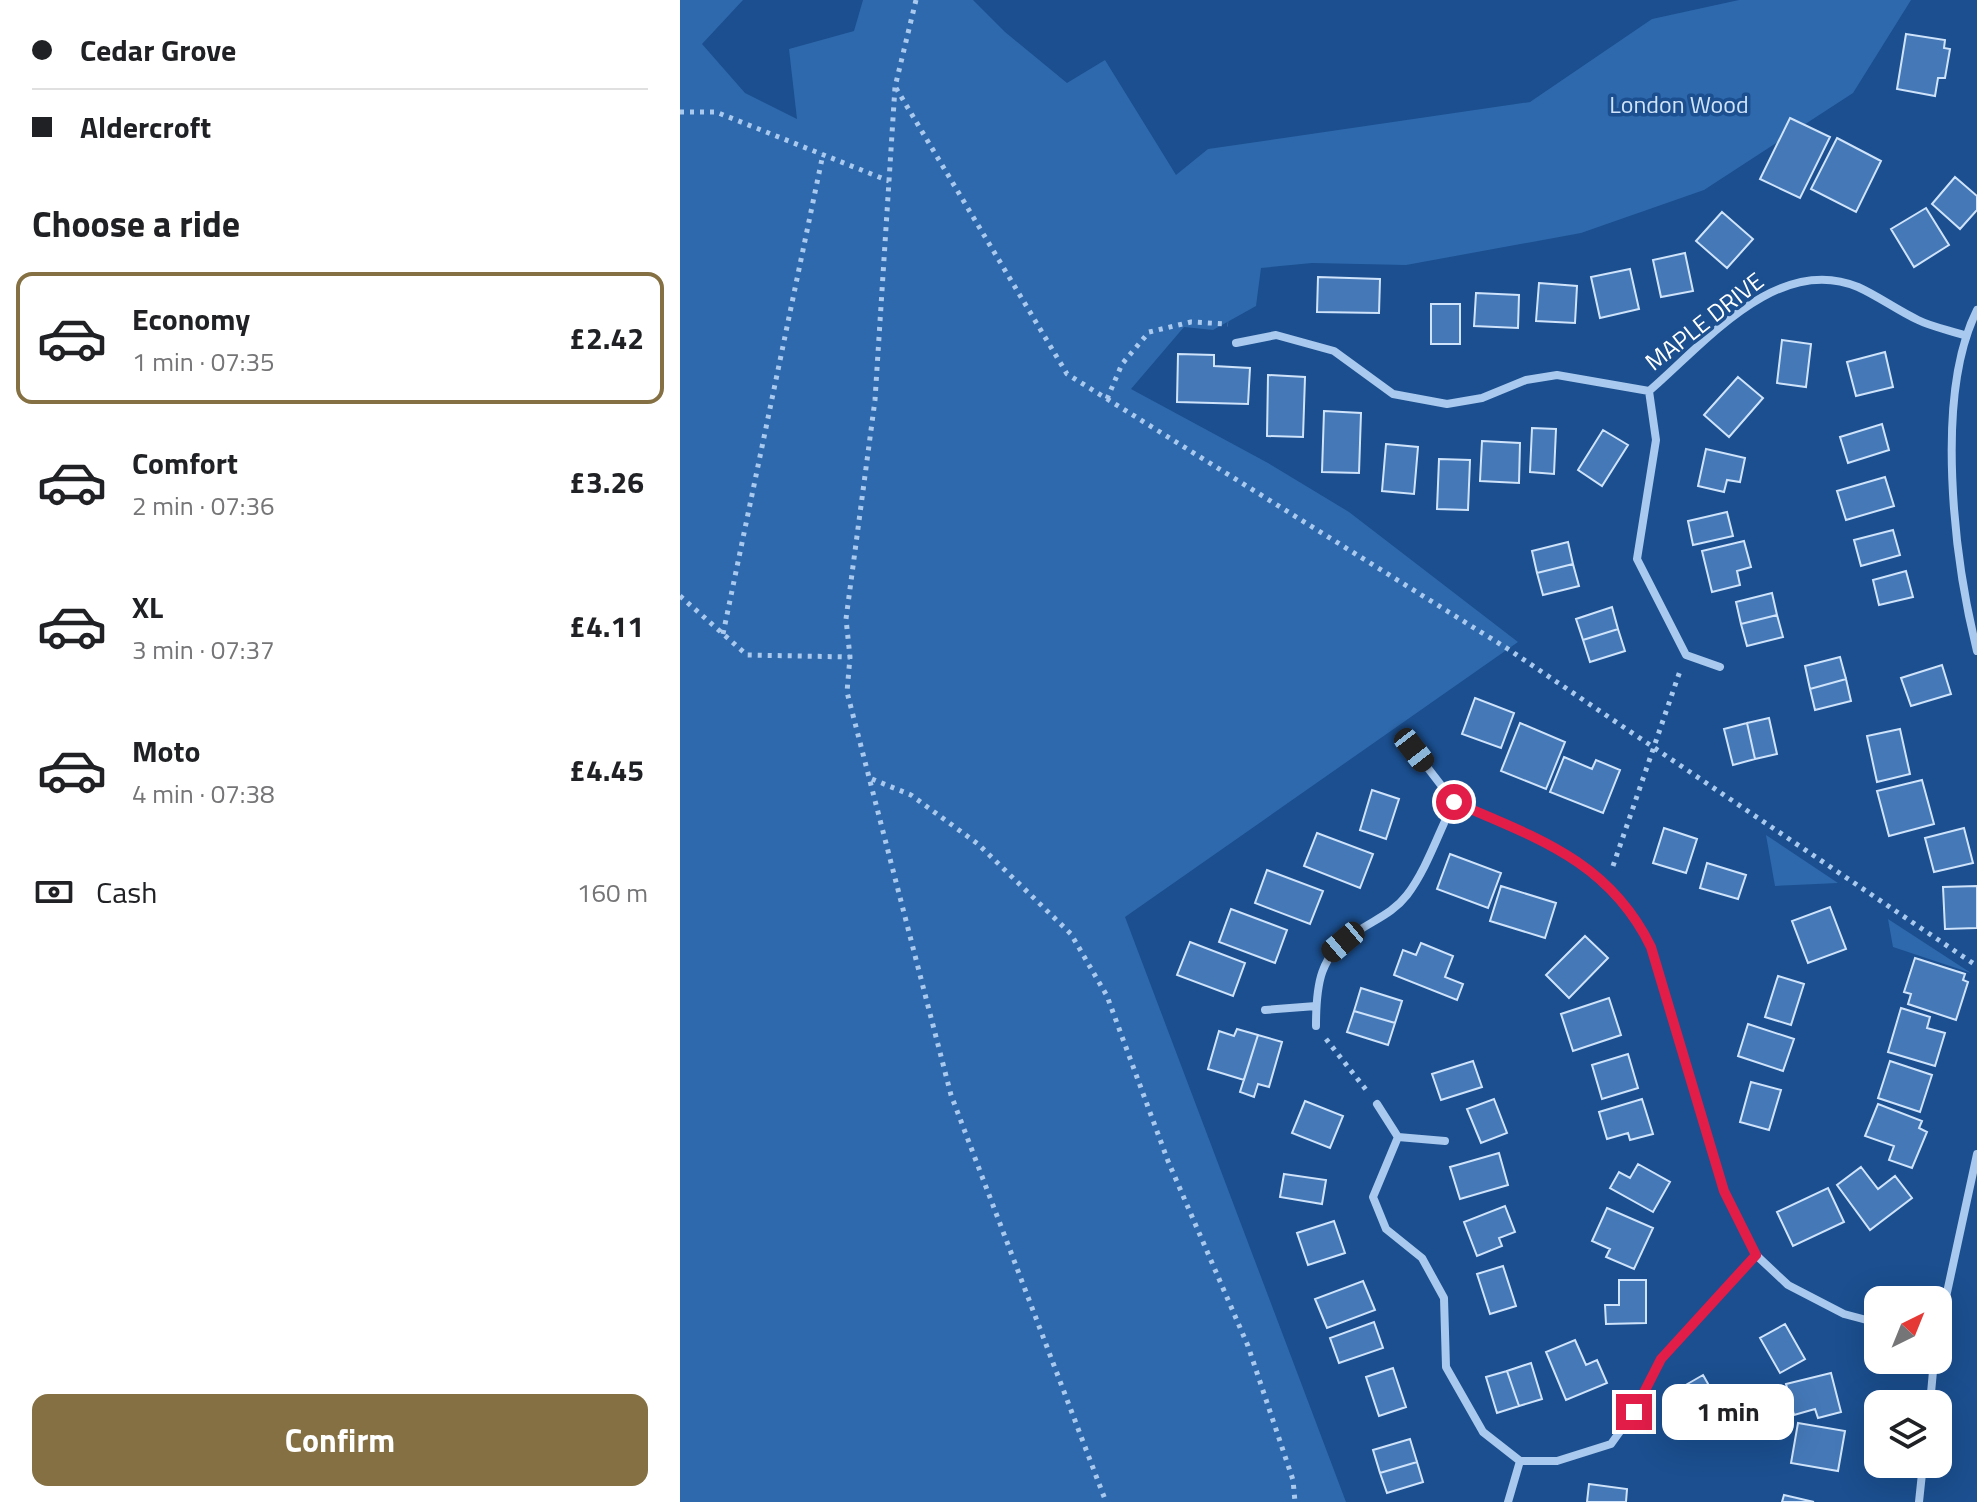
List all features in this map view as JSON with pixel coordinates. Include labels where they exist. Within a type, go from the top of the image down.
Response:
[{"type":"street","name":"MAPLE DRIVE","points":[[1649,391],[1758,298],[1779,286],[1803,280],[1855,286],[1921,322],[1964,335]]},
{"type":"street","points":[[1977,310],[1964,335],[1953,421],[1955,512],[1964,601],[1977,651]]},
{"type":"street","name":"MAPLE DRIVE","points":[[1236,343],[1276,335],[1334,351],[1393,394],[1447,404],[1482,398],[1526,380],[1557,375],[1649,391]]},
{"type":"street","name":"MAPLE DRIVE","points":[[1649,391],[1656,440],[1637,559],[1686,655]]},
{"type":"street","points":[[1686,655],[1720,667]]},
{"type":"street","points":[[1414,750],[1454,802],[1552,845],[1607,883],[1633,912],[1651,947],[1724,1191],[1756,1255],[1788,1285],[1844,1314],[1864,1319]]},
{"type":"street","points":[[1316,1026],[1316,988],[1331,952],[1356,932],[1387,915],[1408,894],[1454,802]]},
{"type":"street","points":[[1265,1010],[1316,1006]]},
{"type":"street","points":[[1377,1104],[1398,1137]]},
{"type":"street","points":[[1398,1137],[1373,1197],[1386,1229],[1422,1258],[1444,1298],[1446,1367],[1483,1432],[1520,1461],[1557,1461],[1611,1444],[1634,1412],[1661,1359],[1756,1255]]},
{"type":"street","points":[[1398,1137],[1445,1141]]},
{"type":"street","points":[[1949,1286],[1972,1192],[1977,1154]]},
{"type":"street","points":[[1508,1502],[1520,1461]]},
{"type":"street","points":[[1919,1502],[1922,1478]]},
{"type":"path","points":[[916,0],[895,87],[875,400],[846,619],[850,657],[847,692],[951,1095],[1106,1502]]},
{"type":"path","points":[[895,87],[1067,374],[1508,649],[1977,966]]},
{"type":"path","points":[[680,112],[716,112],[889,181]]},
{"type":"path","points":[[723,634],[823,154]]},
{"type":"path","points":[[1107,399],[1122,364],[1149,332],[1191,322],[1227,322],[1236,343]]},
{"type":"path","points":[[680,596],[747,655],[850,657]]},
{"type":"path","points":[[1607,883],[1686,655]]},
{"type":"path","points":[[871,779],[911,795],[978,844],[1071,934],[1107,996],[1168,1161],[1248,1346],[1293,1480],[1295,1502]]},
{"type":"path","points":[[1316,1026],[1377,1104]]},
{"type":"green space","name":"London Wood","points":[[680,0],[743,0],[702,44],[745,93],[797,119],[789,49],[854,31],[863,0],[973,0],[1005,32],[1067,83],[1105,60],[1176,175],[1208,149],[1530,102],[1652,19],[1739,0],[1911,0],[1853,93],[1704,190],[1581,233],[1406,265],[1312,263],[1261,268],[1256,306],[1213,330],[1184,327],[1131,389],[1268,463],[1349,512],[1518,642],[1125,917],[1346,1502],[680,1502]]},
{"type":"green space","points":[[1766,835],[1838,883],[1775,886]]},
{"type":"green space","points":[[1888,919],[1971,973],[1893,947]]},
{"type":"building","points":[[1906,34],[1945,40],[1944,48],[1950,49],[1945,78],[1938,78],[1935,96],[1897,89]]},
{"type":"building","points":[[1790,118],[1830,137],[1800,198],[1760,179]]},
{"type":"building","points":[[1837,138],[1881,161],[1856,212],[1811,189]]},
{"type":"building","points":[[1955,177],[1977,196],[1977,210],[1960,229],[1932,204]]},
{"type":"building","points":[[1926,208],[1949,245],[1914,267],[1891,229]]},
{"type":"building","points":[[1722,212],[1753,239],[1727,268],[1696,241]]},
{"type":"building","points":[[1685,253],[1693,291],[1661,297],[1653,260]]},
{"type":"building","points":[[1630,269],[1639,309],[1600,318],[1591,277]]},
{"type":"building","points":[[1318,277],[1380,279],[1379,313],[1317,312]]},
{"type":"building","points":[[1539,283],[1577,286],[1575,323],[1536,321]]},
{"type":"building","points":[[1476,293],[1519,295],[1518,328],[1474,326]]},
{"type":"building","points":[[1431,304],[1460,304],[1460,344],[1431,344]]},
{"type":"building","points":[[1782,340],[1811,344],[1806,387],[1777,383]]},
{"type":"building","points":[[1885,352],[1893,387],[1856,396],[1847,362]]},
{"type":"building","points":[[1178,354],[1214,355],[1214,366],[1250,368],[1248,404],[1177,402]]},
{"type":"building","points":[[1268,375],[1305,377],[1303,437],[1267,436]]},
{"type":"building","points":[[1738,377],[1763,398],[1729,437],[1704,415]]},
{"type":"building","points":[[1324,411],[1361,413],[1359,473],[1322,472]]},
{"type":"building","points":[[1882,424],[1889,450],[1848,463],[1840,437]]},
{"type":"building","points":[[1532,428],[1556,429],[1554,474],[1530,472]]},
{"type":"building","points":[[1603,430],[1628,445],[1602,486],[1578,470]]},
{"type":"building","points":[[1482,441],[1520,443],[1519,483],[1480,481]]},
{"type":"building","points":[[1386,444],[1418,447],[1414,494],[1382,491]]},
{"type":"building","points":[[1706,449],[1745,458],[1740,482],[1727,480],[1724,492],[1698,486]]},
{"type":"building","points":[[1439,459],[1470,460],[1468,510],[1437,509]]},
{"type":"building","points":[[1885,477],[1894,506],[1846,520],[1837,491]]},
{"type":"building","points":[[1727,512],[1733,536],[1693,545],[1688,521]]},
{"type":"building","points":[[1893,530],[1900,555],[1861,566],[1854,540]]},
{"type":"building","points":[[1744,541],[1751,567],[1737,571],[1740,585],[1712,592],[1702,551]]},
{"type":"building","points":[[1568,542],[1573,564],[1537,573],[1532,551]]},
{"type":"building","points":[[1573,564],[1579,586],[1543,595],[1537,573]]},
{"type":"building","points":[[1906,571],[1913,597],[1879,605],[1873,580]]},
{"type":"building","points":[[1772,593],[1777,615],[1741,624],[1736,602]]},
{"type":"building","points":[[1612,607],[1618,629],[1583,640],[1576,619]]},
{"type":"building","points":[[1777,615],[1783,637],[1747,646],[1741,624]]},
{"type":"building","points":[[1618,629],[1625,651],[1590,662],[1583,640]]},
{"type":"building","points":[[1840,657],[1846,679],[1810,689],[1805,666]]},
{"type":"building","points":[[1942,665],[1951,694],[1911,706],[1901,678]]},
{"type":"building","points":[[1846,679],[1851,701],[1815,710],[1810,689]]},
{"type":"building","points":[[1475,698],[1514,713],[1501,748],[1462,734]]},
{"type":"building","points":[[1769,718],[1777,754],[1755,759],[1747,723]]},
{"type":"building","points":[[1520,723],[1565,742],[1546,789],[1501,771]]},
{"type":"building","points":[[1747,723],[1755,759],[1733,765],[1724,729]]},
{"type":"building","points":[[1900,729],[1910,774],[1877,782],[1867,736]]},
{"type":"building","points":[[1564,757],[1592,769],[1596,760],[1620,770],[1603,813],[1550,792]]},
{"type":"building","points":[[1922,780],[1934,824],[1889,836],[1877,791]]},
{"type":"building","points":[[1372,790],[1399,799],[1386,839],[1360,830]]},
{"type":"building","points":[[1664,828],[1697,839],[1686,873],[1653,863]]},
{"type":"building","points":[[1964,828],[1973,863],[1934,872],[1925,838]]},
{"type":"building","points":[[1317,833],[1373,854],[1360,888],[1304,866]]},
{"type":"building","points":[[1450,854],[1501,873],[1488,908],[1437,889]]},
{"type":"building","points":[[1707,863],[1746,875],[1738,899],[1700,888]]},
{"type":"building","points":[[1267,870],[1323,891],[1310,924],[1255,903]]},
{"type":"building","points":[[1501,886],[1556,903],[1545,938],[1490,921]]},
{"type":"building","points":[[1977,886],[1977,928],[1945,929],[1943,887]]},
{"type":"building","points":[[1830,907],[1846,949],[1808,963],[1792,921]]},
{"type":"building","points":[[1231,909],[1287,930],[1275,963],[1219,942]]},
{"type":"building","points":[[1585,936],[1608,958],[1569,998],[1546,975]]},
{"type":"building","points":[[1190,942],[1245,963],[1233,996],[1177,975]]},
{"type":"building","points":[[1421,943],[1453,956],[1445,977],[1463,984],[1457,1000],[1394,975],[1403,950],[1416,955]]},
{"type":"building","points":[[1915,958],[1965,974],[1963,980],[1968,982],[1956,1020],[1908,1004],[1911,994],[1904,992]]},
{"type":"building","points":[[1778,976],[1804,984],[1791,1025],[1765,1017]]},
{"type":"building","points":[[1361,988],[1402,1001],[1395,1023],[1354,1011]]},
{"type":"building","points":[[1609,998],[1621,1035],[1573,1051],[1561,1014]]},
{"type":"building","points":[[1901,1008],[1930,1017],[1927,1028],[1945,1033],[1935,1066],[1888,1052]]},
{"type":"building","points":[[1354,1011],[1395,1023],[1388,1045],[1347,1032]]},
{"type":"building","points":[[1748,1024],[1794,1039],[1783,1071],[1738,1056]]},
{"type":"building","points":[[1237,1029],[1258,1035],[1244,1080],[1208,1069],[1219,1031],[1234,1036]]},
{"type":"building","points":[[1258,1035],[1282,1042],[1269,1087],[1258,1084],[1254,1097],[1240,1092]]},
{"type":"building","points":[[1628,1054],[1638,1088],[1602,1099],[1592,1065]]},
{"type":"building","points":[[1473,1061],[1482,1087],[1441,1100],[1432,1074]]},
{"type":"building","points":[[1890,1061],[1932,1075],[1920,1112],[1878,1098]]},
{"type":"building","points":[[1751,1082],[1781,1090],[1769,1130],[1740,1122]]},
{"type":"building","points":[[1494,1099],[1507,1133],[1481,1143],[1467,1109]]},
{"type":"building","points":[[1642,1099],[1653,1134],[1630,1140],[1628,1133],[1607,1139],[1599,1112]]},
{"type":"building","points":[[1305,1101],[1343,1116],[1330,1148],[1292,1133]]},
{"type":"building","points":[[1878,1104],[1922,1121],[1919,1128],[1927,1132],[1912,1168],[1889,1160],[1894,1146],[1865,1136]]},
{"type":"building","points":[[1499,1153],[1508,1185],[1460,1199],[1450,1167]]},
{"type":"building","points":[[1638,1164],[1670,1182],[1653,1212],[1610,1188],[1619,1172],[1630,1178]]},
{"type":"building","points":[[1861,1167],[1878,1189],[1895,1176],[1912,1198],[1870,1230],[1837,1185]]},
{"type":"building","points":[[1284,1174],[1326,1180],[1322,1204],[1280,1197]]},
{"type":"building","points":[[1828,1188],[1844,1222],[1793,1246],[1777,1212]]},
{"type":"building","points":[[1505,1206],[1515,1232],[1499,1238],[1502,1246],[1477,1256],[1464,1222]]},
{"type":"building","points":[[1607,1208],[1653,1228],[1634,1269],[1606,1257],[1610,1249],[1592,1241]]},
{"type":"building","points":[[1334,1221],[1345,1253],[1308,1265],[1297,1233]]},
{"type":"building","points":[[1503,1266],[1516,1306],[1490,1314],[1477,1274]]},
{"type":"building","points":[[1619,1280],[1646,1280],[1646,1323],[1606,1324],[1605,1305],[1619,1305]]},
{"type":"building","points":[[1363,1281],[1375,1310],[1327,1328],[1315,1299]]},
{"type":"building","points":[[1374,1322],[1383,1348],[1339,1363],[1330,1338]]},
{"type":"building","points":[[1785,1324],[1805,1359],[1780,1373],[1760,1338]]},
{"type":"building","points":[[1575,1340],[1586,1365],[1597,1360],[1607,1383],[1566,1400],[1546,1352]]},
{"type":"building","points":[[1531,1363],[1542,1399],[1519,1406],[1507,1371]]},
{"type":"building","points":[[1393,1368],[1406,1407],[1379,1416],[1366,1377]]},
{"type":"building","points":[[1507,1371],[1519,1406],[1497,1413],[1486,1377]]},
{"type":"building","points":[[1831,1373],[1841,1412],[1818,1418],[1815,1409],[1794,1415],[1786,1384]]},
{"type":"building","points":[[1703,1375],[1723,1410],[1689,1428],[1670,1394]]},
{"type":"building","points":[[1798,1423],[1845,1431],[1838,1471],[1791,1463]]},
{"type":"building","points":[[1410,1439],[1417,1462],[1380,1473],[1373,1450]]},
{"type":"building","points":[[1417,1462],[1423,1482],[1387,1493],[1380,1473]]},
{"type":"building","points":[[1589,1484],[1627,1489],[1626,1502],[1587,1502]]},
{"type":"building","points":[[1784,1495],[1814,1502],[1782,1502]]},
{"type":"route","points":[[1454,802],[1552,845],[1607,883],[1633,912],[1651,947],[1724,1191],[1756,1255],[1661,1359],[1634,1412]]}]
